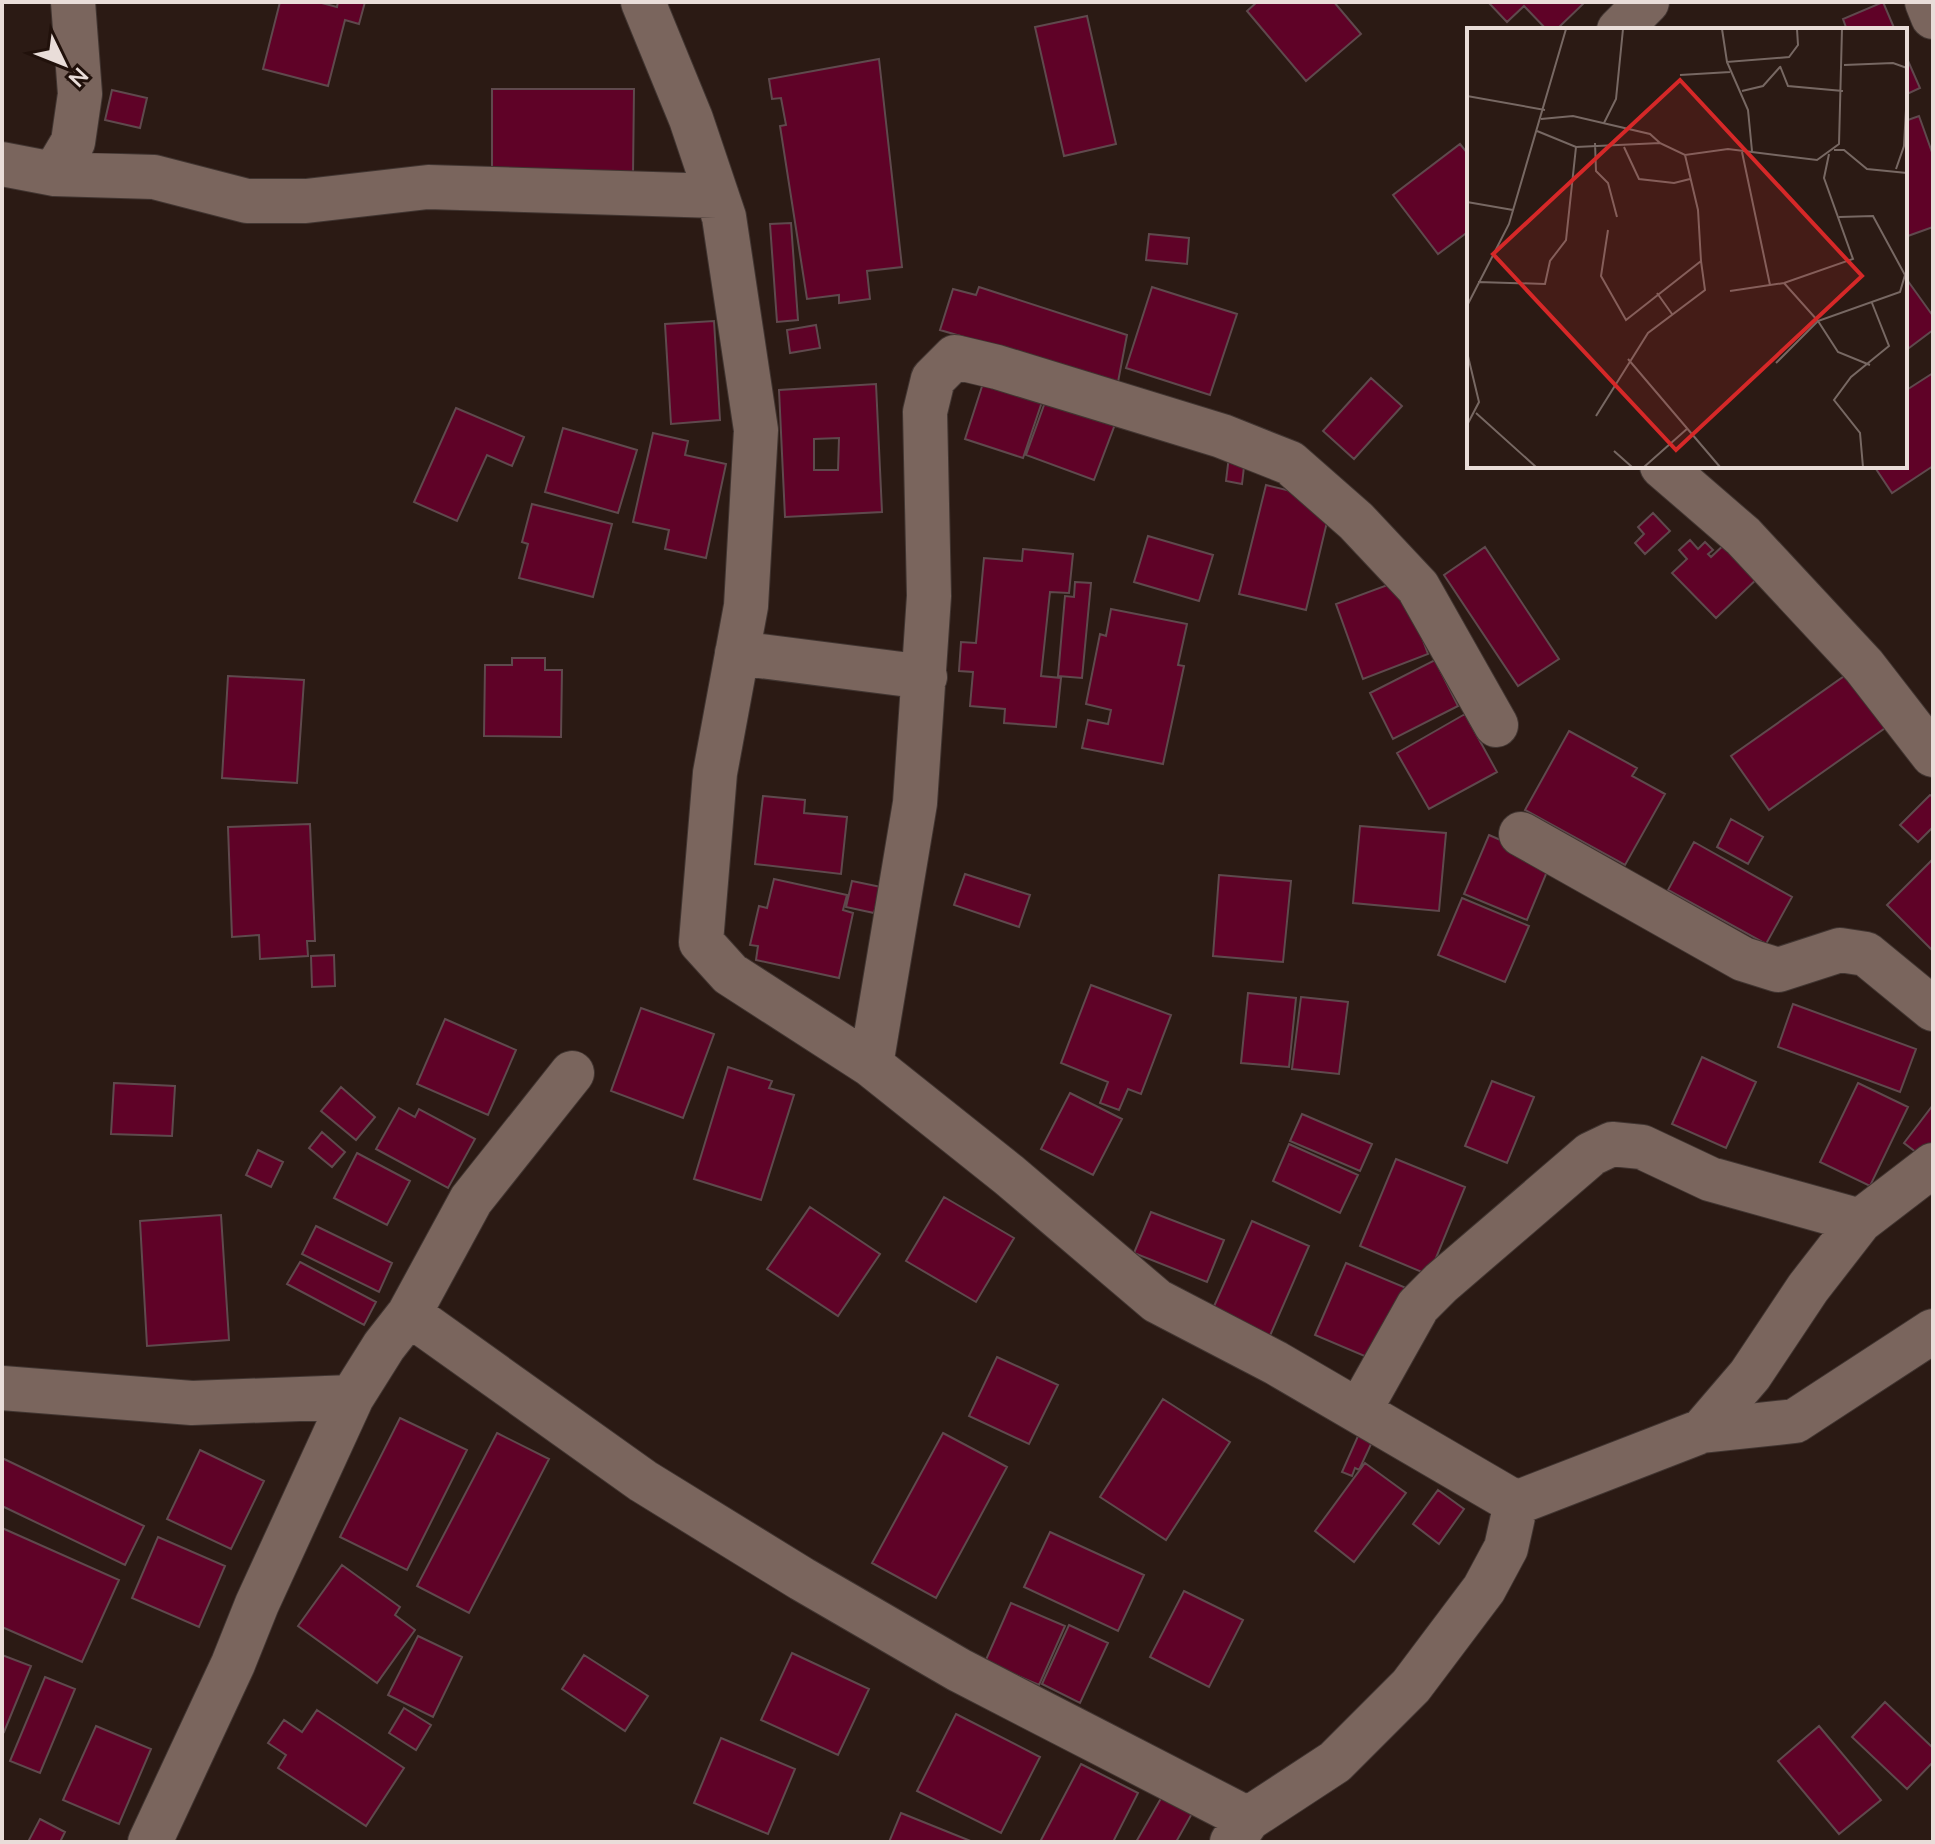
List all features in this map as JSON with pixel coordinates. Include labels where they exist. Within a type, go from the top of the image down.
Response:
[{"type":"street","points":[[54,174],[73,142],[80,94],[73,2]]},
{"type":"street","points":[[643,2],[691,119],[724,217],[756,430],[746,606],[715,773],[701,942],[730,974],[871,1065],[1009,1175],[1157,1301],[1276,1363],[1516,1503]]},
{"type":"street","points":[[1621,28],[1647,2]]},
{"type":"street","points":[[1927,2],[1933,17]]},
{"type":"street","points":[[2,164],[54,174],[154,177],[247,201],[306,201],[428,187],[717,196]]},
{"type":"street","points":[[871,1065],[915,803],[929,596],[925,412],[933,379],[955,357],[1222,436],[1290,463],[1356,521],[1418,587],[1496,725]]},
{"type":"street","points":[[1664,468],[1743,536],[1864,666],[1933,755]]},
{"type":"street","points":[[737,653],[925,677]]},
{"type":"street","points":[[1521,834],[1743,959],[1778,970],[1840,950],[1866,954],[1933,1009]]},
{"type":"street","points":[[150,1842],[352,1397],[384,1346],[409,1314],[471,1200],[572,1073]]},
{"type":"street","points":[[1359,1411],[1406,1325],[1425,1298],[1591,1154],[1612,1144],[1642,1147],[1710,1179],[1860,1221]]},
{"type":"street","points":[[1702,1431],[1750,1375],[1808,1288],[1860,1221],[1933,1165]]},
{"type":"street","points":[[409,1314],[643,1481],[802,1579],[1240,1830],[1335,1762],[1411,1686],[1484,1589],[1506,1548],[1516,1503]]},
{"type":"street","points":[[1516,1503],[1702,1431],[1795,1421],[1933,1331]]},
{"type":"street","points":[[2,1388],[192,1403],[352,1397]]},
{"type":"building","points":[[280,2],[318,2],[337,7],[338,2],[365,2],[359,24],[345,20],[328,86],[263,69]]},
{"type":"building","points":[[1257,2],[1334,2],[1361,34],[1306,81],[1247,11]]},
{"type":"building","points":[[1488,2],[1584,3],[1558,28],[1545,28],[1524,6],[1507,22]]},
{"type":"building","points":[[1883,2],[1894,28],[1846,28],[1843,19]]},
{"type":"building","points":[[1087,16],[1116,144],[1064,156],[1035,27]]},
{"type":"building","points":[[879,59],[902,267],[867,271],[870,299],[839,303],[839,295],[807,299],[780,126],[786,125],[781,98],[772,99],[769,79]]},
{"type":"building","points":[[1907,59],[1920,88],[1907,94]]},
{"type":"building","points":[[492,89],[634,89],[633,175],[492,175]]},
{"type":"building","points":[[112,90],[147,98],[140,128],[105,120]]},
{"type":"building","points":[[1919,116],[1933,155],[1933,227],[1907,236],[1907,120]]},
{"type":"building","points":[[1460,144],[1467,153],[1467,232],[1438,254],[1393,195]]},
{"type":"building","points":[[791,223],[798,320],[777,322],[770,224]]},
{"type":"building","points":[[1149,234],[1189,238],[1187,264],[1146,260]]},
{"type":"building","points":[[1907,280],[1933,316],[1933,330],[1907,350]]},
{"type":"building","points":[[979,287],[1127,335],[1118,382],[940,330],[953,289],[976,295]]},
{"type":"building","points":[[1152,287],[1237,314],[1210,395],[1126,368]]},
{"type":"building","points":[[714,321],[720,420],[671,424],[665,324]]},
{"type":"building","points":[[816,325],[820,348],[790,353],[787,330]]},
{"type":"building","points":[[1933,373],[1933,466],[1892,493],[1875,468],[1907,468],[1907,390]]},
{"type":"building","points":[[986,374],[1045,393],[1023,458],[965,439]]},
{"type":"building","points":[[1371,378],[1402,406],[1354,459],[1323,431]]},
{"type":"building","points":[[876,384],[882,512],[785,517],[779,390]],"holes":[[[839,438],[838,470],[814,470],[814,439]]]},
{"type":"building","points":[[1048,394],[1117,419],[1094,480],[1026,455]]},
{"type":"building","points":[[456,408],[524,437],[512,466],[487,455],[457,521],[414,502]]},
{"type":"building","points":[[563,428],[637,450],[618,513],[545,492]]},
{"type":"building","points":[[653,433],[688,441],[685,455],[726,464],[706,558],[665,549],[669,530],[633,522]]},
{"type":"building","points":[[1229,456],[1245,458],[1242,484],[1226,481]]},
{"type":"building","points":[[1266,485],[1332,501],[1306,610],[1239,594]]},
{"type":"building","points":[[532,504],[612,524],[593,597],[519,578],[528,544],[522,542]]},
{"type":"building","points":[[1653,513],[1670,531],[1645,554],[1635,543],[1644,534],[1638,527]]},
{"type":"building","points":[[1148,536],[1213,555],[1199,601],[1134,582]]},
{"type":"building","points":[[1690,540],[1698,549],[1705,542],[1713,550],[1708,554],[1711,557],[1729,540],[1761,575],[1716,618],[1672,573],[1687,559],[1679,550]]},
{"type":"building","points":[[1485,547],[1559,659],[1518,686],[1444,575]]},
{"type":"building","points":[[1023,549],[1073,554],[1069,593],[1050,592],[1041,676],[1061,678],[1056,727],[1004,723],[1005,709],[970,706],[973,672],[959,671],[961,642],[976,643],[984,558],[1022,561]]},
{"type":"building","points":[[1401,580],[1428,654],[1363,679],[1336,604]]},
{"type":"building","points":[[1075,582],[1091,583],[1082,678],[1058,676],[1065,596],[1074,597]]},
{"type":"building","points":[[1111,609],[1187,624],[1178,665],[1184,666],[1163,764],[1082,748],[1088,720],[1108,724],[1111,710],[1086,704],[1100,634],[1106,636]]},
{"type":"building","points":[[512,658],[545,658],[545,670],[562,670],[561,737],[484,736],[485,665],[512,665]]},
{"type":"building","points":[[1435,660],[1458,706],[1393,739],[1370,693]]},
{"type":"building","points":[[1850,672],[1888,726],[1769,810],[1731,756]]},
{"type":"building","points":[[228,676],[304,680],[297,783],[222,778]]},
{"type":"building","points":[[1465,714],[1497,772],[1429,809],[1397,753]]},
{"type":"building","points":[[1569,731],[1637,768],[1632,776],[1665,794],[1625,865],[1525,810]]},
{"type":"building","points":[[1930,795],[1933,797],[1933,827],[1918,842],[1900,825]]},
{"type":"building","points":[[763,796],[805,800],[804,813],[847,817],[841,874],[755,864]]},
{"type":"building","points":[[1731,819],[1763,837],[1748,864],[1717,847]]},
{"type":"building","points":[[310,824],[315,941],[307,941],[308,956],[260,959],[259,935],[232,937],[228,827]]},
{"type":"building","points":[[1360,826],[1446,833],[1439,911],[1353,903]]},
{"type":"building","points":[[1489,835],[1551,862],[1527,920],[1464,894]]},
{"type":"building","points":[[1694,842],[1792,897],[1766,944],[1668,890]]},
{"type":"building","points":[[1933,859],[1933,951],[1887,905]]},
{"type":"building","points":[[965,874],[1030,895],[1019,927],[954,905]]},
{"type":"building","points":[[1219,875],[1291,881],[1283,962],[1213,956]]},
{"type":"building","points":[[774,879],[847,895],[843,910],[853,913],[839,978],[756,960],[758,946],[750,945],[759,906],[767,908]]},
{"type":"building","points":[[852,881],[881,887],[874,913],[846,907]]},
{"type":"building","points":[[1462,898],[1529,926],[1505,982],[1438,955]]},
{"type":"building","points":[[334,955],[335,986],[312,987],[311,956]]},
{"type":"building","points":[[1091,985],[1171,1015],[1141,1094],[1128,1089],[1119,1110],[1100,1103],[1108,1082],[1061,1063]]},
{"type":"building","points":[[1248,993],[1296,998],[1289,1067],[1241,1063]]},
{"type":"building","points":[[1301,997],[1348,1002],[1339,1074],[1292,1069]]},
{"type":"building","points":[[1793,1004],[1916,1049],[1900,1092],[1778,1047]]},
{"type":"building","points":[[641,1008],[714,1034],[683,1118],[611,1091]]},
{"type":"building","points":[[445,1019],[516,1050],[488,1115],[417,1084]]},
{"type":"building","points":[[1702,1057],[1756,1082],[1726,1148],[1672,1124]]},
{"type":"building","points":[[728,1067],[772,1081],[769,1088],[794,1095],[761,1200],[694,1179]]},
{"type":"building","points":[[1492,1081],[1534,1097],[1507,1163],[1465,1146]]},
{"type":"building","points":[[114,1083],[175,1086],[172,1136],[111,1134]]},
{"type":"building","points":[[1858,1083],[1908,1107],[1870,1186],[1820,1162]]},
{"type":"building","points":[[341,1087],[375,1117],[356,1140],[321,1111]]},
{"type":"building","points":[[1070,1093],[1122,1119],[1093,1175],[1041,1149]]},
{"type":"building","points":[[1933,1105],[1933,1148],[1925,1159],[1904,1143]]},
{"type":"building","points":[[399,1108],[415,1117],[419,1109],[475,1139],[448,1188],[376,1149]]},
{"type":"building","points":[[1302,1114],[1372,1144],[1360,1171],[1290,1141]]},
{"type":"building","points":[[322,1132],[345,1152],[332,1167],[309,1148]]},
{"type":"building","points":[[1289,1144],[1358,1175],[1340,1213],[1273,1181]]},
{"type":"building","points":[[258,1150],[283,1162],[271,1187],[246,1175]]},
{"type":"building","points":[[357,1153],[410,1181],[387,1225],[334,1198]]},
{"type":"building","points":[[1396,1159],[1465,1187],[1429,1275],[1360,1246]]},
{"type":"building","points":[[944,1197],[1014,1238],[976,1302],[906,1261]]},
{"type":"building","points":[[810,1207],[880,1254],[838,1316],[767,1269]]},
{"type":"building","points":[[1151,1212],[1224,1240],[1207,1282],[1134,1253]]},
{"type":"building","points":[[221,1215],[229,1340],[147,1346],[140,1221]]},
{"type":"building","points":[[1252,1221],[1309,1246],[1269,1338],[1211,1313]]},
{"type":"building","points":[[316,1226],[392,1263],[379,1292],[302,1254]]},
{"type":"building","points":[[300,1262],[376,1302],[364,1325],[287,1284]]},
{"type":"building","points":[[1346,1263],[1411,1290],[1381,1363],[1315,1335]]},
{"type":"building","points":[[997,1357],[1058,1385],[1029,1444],[969,1416]]},
{"type":"building","points":[[1163,1399],[1230,1442],[1166,1540],[1100,1497]]},
{"type":"building","points":[[400,1418],[467,1450],[407,1570],[340,1537]]},
{"type":"building","points":[[497,1433],[549,1459],[469,1613],[417,1586]]},
{"type":"building","points":[[943,1433],[1007,1467],[936,1598],[872,1563]]},
{"type":"building","points":[[1358,1436],[1372,1442],[1359,1470],[1355,1468],[1352,1476],[1342,1472]]},
{"type":"building","points":[[200,1450],[264,1481],[231,1549],[167,1519]]},
{"type":"building","points":[[2,1458],[144,1526],[125,1565],[2,1506]]},
{"type":"building","points":[[1365,1463],[1406,1493],[1354,1562],[1315,1531]]},
{"type":"building","points":[[1438,1490],[1464,1509],[1439,1544],[1413,1524]]},
{"type":"building","points":[[2,1528],[119,1580],[82,1662],[2,1627]]},
{"type":"building","points":[[1050,1532],[1144,1575],[1118,1631],[1024,1587]]},
{"type":"building","points":[[158,1537],[225,1566],[199,1627],[132,1598]]},
{"type":"building","points":[[342,1565],[400,1607],[395,1615],[415,1630],[377,1683],[298,1626]]},
{"type":"building","points":[[1184,1591],[1243,1620],[1209,1687],[1150,1657]]},
{"type":"building","points":[[1011,1603],[1065,1626],[1039,1685],[985,1662]]},
{"type":"building","points":[[1069,1625],[1108,1643],[1080,1703],[1042,1684]]},
{"type":"building","points":[[418,1636],[462,1657],[433,1717],[388,1695]]},
{"type":"building","points":[[792,1653],[869,1689],[838,1755],[761,1720]]},
{"type":"building","points":[[2,1655],[31,1666],[4,1732],[2,1731]]},
{"type":"building","points":[[584,1655],[648,1696],[625,1731],[562,1689]]},
{"type":"building","points":[[45,1677],[75,1689],[40,1773],[10,1761]]},
{"type":"building","points":[[1885,1702],[1933,1748],[1933,1762],[1907,1789],[1852,1737]]},
{"type":"building","points":[[404,1708],[431,1725],[416,1750],[389,1733]]},
{"type":"building","points":[[317,1710],[404,1768],[366,1826],[278,1768],[286,1755],[268,1743],[284,1720],[302,1732]]},
{"type":"building","points":[[956,1714],[1040,1757],[1001,1833],[917,1791]]},
{"type":"building","points":[[96,1726],[151,1749],[119,1824],[63,1800]]},
{"type":"building","points":[[1819,1726],[1881,1800],[1839,1834],[1778,1761]]},
{"type":"building","points":[[721,1738],[795,1769],[768,1834],[694,1803]]},
{"type":"building","points":[[1081,1764],[1138,1793],[1113,1842],[1040,1842]]},
{"type":"building","points":[[1164,1793],[1194,1810],[1176,1842],[1136,1842]]},
{"type":"building","points":[[901,1813],[973,1842],[889,1842]]},
{"type":"building","points":[[40,1819],[65,1832],[60,1842],[28,1842]]}]
